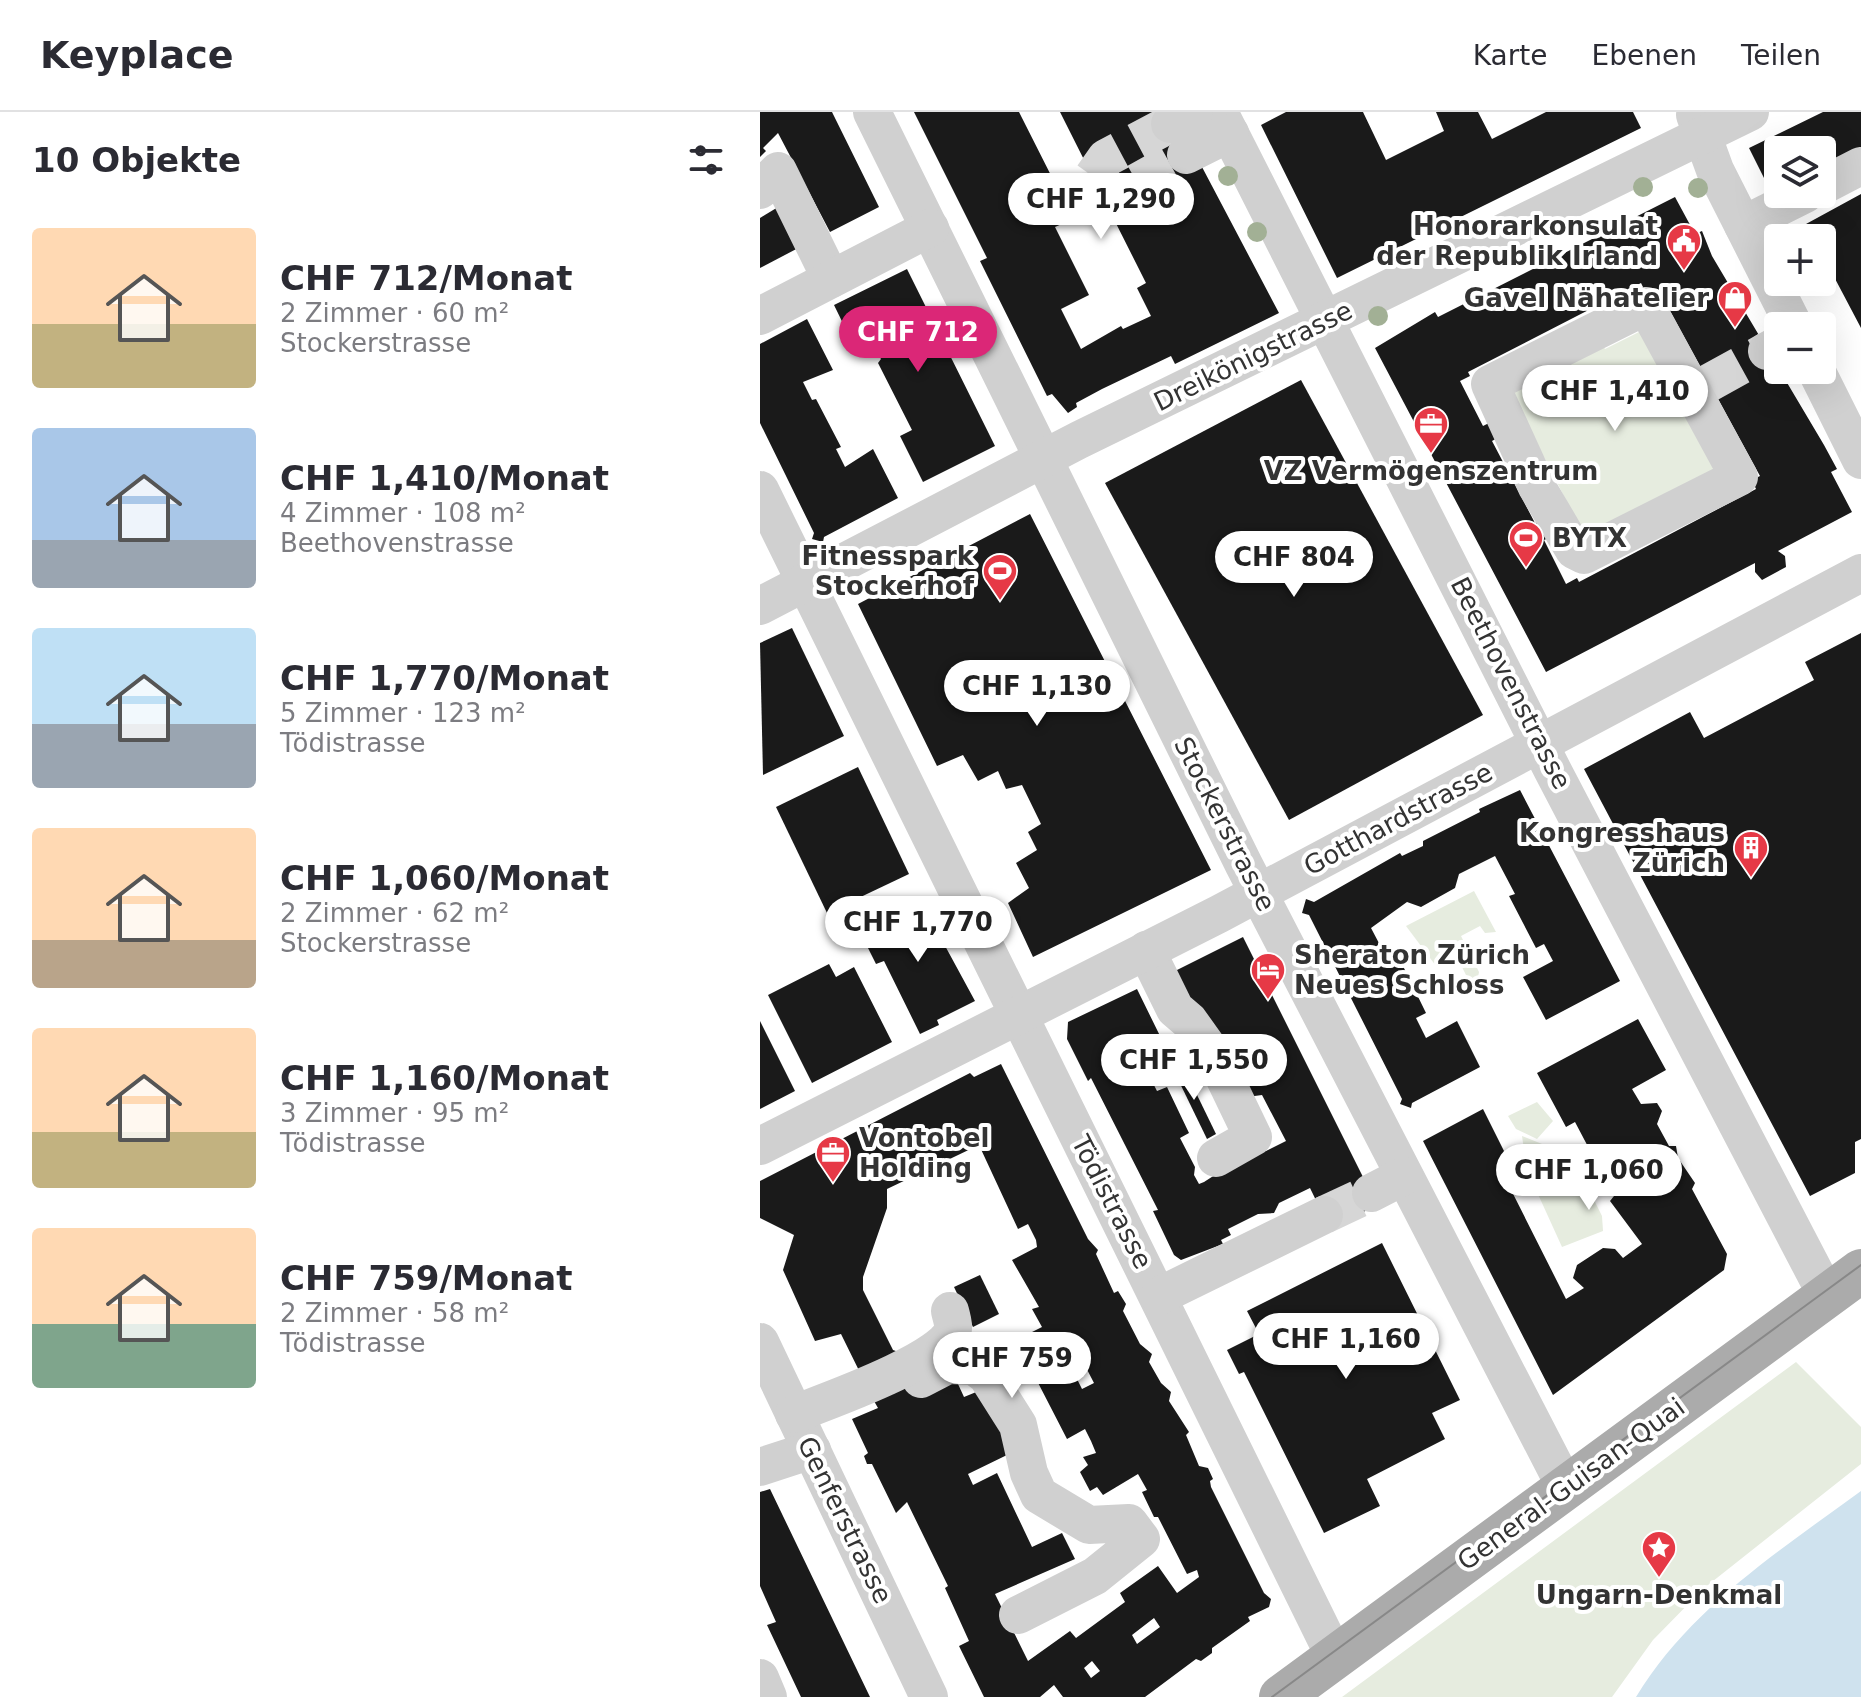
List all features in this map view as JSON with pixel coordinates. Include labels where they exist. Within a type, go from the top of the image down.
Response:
[{"type":"main road","name":"General-Guisan-Quai","points":[[1281,1697],[1844,1284]]},
{"type":"street","name":"Stockerstrasse","points":[[872,112],[1259,892],[1387,1184],[1566,1488]]},
{"type":"street","name":"Dreikönigstrasse","points":[[760,606],[1043,458],[1327,320],[1698,124],[1750,112]]},
{"type":"street","points":[[1183,130],[1225,122]]},
{"type":"street","name":"Beethovenstrasse","points":[[1225,122],[1540,742],[1844,1284]]},
{"type":"street","points":[[1698,124],[1743,225],[1771,312]]},
{"type":"street","points":[[1836,179],[1861,166]]},
{"type":"street","points":[[760,190],[778,171],[831,279]]},
{"type":"street","points":[[1743,225],[1777,208]]},
{"type":"street","points":[[760,316],[930,228]]},
{"type":"street","points":[[1646,306],[1700,388],[1739,477],[1584,555],[1574,550],[1537,487],[1490,384],[1646,306]]},
{"type":"street","points":[[1823,384],[1861,460]]},
{"type":"street","name":"Tödistrasse","points":[[760,490],[1335,1657]]},
{"type":"street","name":"Gotthardstrasse","points":[[760,1146],[1338,852],[1861,573]]},
{"type":"street","points":[[1146,950],[1175,1009],[1189,1021],[1214,1056],[1253,1137],[1216,1158]]},
{"type":"street","points":[[1159,1296],[1324,1215]]},
{"type":"street","points":[[760,1467],[868,1387],[928,1354],[948,1339],[953,1330],[950,1311]]},
{"type":"street","name":"Genferstrasse","points":[[760,1342],[929,1697]]},
{"type":"street","points":[[921,1379],[948,1365],[963,1364],[981,1371],[1018,1425],[1029,1473],[1039,1495],[1089,1525],[1129,1523],[1141,1539],[1095,1576],[1018,1615]]},
{"type":"street","points":[[804,1433],[874,1401]]},
{"type":"street","points":[[760,1678],[768,1697]]},
{"type":"shaded area","points":[[1641,331],[1715,469],[1584,535],[1511,393],[1602,344],[1605,349]]},
{"type":"shaded area","points":[[1474,891],[1496,932],[1485,933],[1480,926],[1461,936],[1479,972],[1477,982],[1466,975],[1450,943],[1444,945],[1436,966],[1406,926]]},
{"type":"shaded area","points":[[1537,1102],[1553,1121],[1537,1139],[1516,1129],[1508,1116]]},
{"type":"shaded area","points":[[1522,1136],[1572,1156],[1602,1216],[1603,1231],[1562,1247],[1527,1170]]},
{"type":"shaded area","points":[[1796,1362],[1861,1427],[1861,1464],[1703,1589],[1653,1640],[1612,1697],[1342,1697]]},
{"type":"water","points":[[1861,1491],[1861,1697],[1636,1697],[1682,1636],[1709,1609],[1768,1559]]},
{"type":"building","points":[[760,112],[832,112],[879,207],[830,232],[778,133],[763,148],[766,151],[760,157]]},
{"type":"building","points":[[914,112],[1019,112],[1073,219],[1055,227],[1089,295],[1061,309],[1081,349],[1121,326],[1123,329],[1151,316],[1137,288],[1146,283],[1060,112],[1173,112],[1279,313],[1175,364],[1171,356],[1076,403],[1077,407],[1068,413],[1052,394],[1047,396],[980,261],[987,258]]},
{"type":"building","points":[[1286,112],[1363,112],[1386,160],[1444,131],[1436,112],[1478,112],[1492,139],[1546,112],[1633,112],[1641,128],[1337,278],[1261,125]]},
{"type":"building","points":[[1823,112],[1861,112],[1861,160],[1836,172],[1836,136],[1774,136]]},
{"type":"building","points":[[1764,141],[1764,178],[1749,148]]},
{"type":"building","points":[[1861,194],[1861,328],[1836,281],[1836,224],[1806,224]]},
{"type":"building","points":[[1675,197],[1695,234],[1702,231],[1712,256],[1764,344],[1764,384],[1788,384],[1837,469],[1831,472],[1852,512],[1778,551],[1785,556],[1786,567],[1762,580],[1755,572],[1755,563],[1546,672],[1375,348],[1435,312],[1438,317]],"holes":[[[1641,283],[1647,295],[1658,289],[1760,476],[1752,480],[1756,489],[1579,582],[1577,578],[1566,584],[1544,540],[1551,537],[1542,520],[1535,523],[1492,441],[1499,437],[1491,422],[1483,426],[1460,381],[1470,376],[1468,372]]]},
{"type":"building","points":[[783,204],[804,245],[760,268],[760,218]]},
{"type":"building","points":[[907,269],[995,446],[923,482],[900,436],[912,430],[878,363],[881,359],[873,345],[868,343],[856,350],[834,305]]},
{"type":"building","points":[[807,319],[833,370],[803,382],[812,400],[816,399],[841,447],[836,449],[845,467],[873,449],[898,498],[824,537],[823,542],[812,539],[814,533],[760,423],[760,344]]},
{"type":"building","points":[[1301,380],[1483,715],[1289,820],[1105,483]]},
{"type":"building","points":[[1030,514],[1211,870],[1033,957],[1008,903],[1029,888],[1016,863],[1037,850],[1028,832],[1041,824],[1022,785],[1006,789],[998,771],[978,781],[963,755],[937,766],[858,604]]},
{"type":"building","points":[[792,628],[844,736],[763,775],[760,643]]},
{"type":"building","name":"Kongresshaus Zürich","points":[[1861,633],[1861,1139],[1855,1142],[1855,1173],[1810,1196],[1584,769],[1690,712],[1704,738],[1814,680],[1805,662]]},
{"type":"building","points":[[858,767],[909,874],[827,913],[776,807]]},
{"type":"building","points":[[1520,790],[1620,981],[1546,1020],[1523,977],[1553,961],[1544,944],[1536,948],[1509,896],[1515,894],[1495,856],[1459,874],[1455,888],[1421,907],[1407,902],[1371,928],[1381,947],[1387,944],[1398,965],[1402,964],[1426,1013],[1416,1018],[1426,1038],[1457,1021],[1480,1067],[1412,1103],[1411,1108],[1400,1104],[1402,1099],[1309,915],[1302,913],[1306,899],[1314,902],[1400,853],[1402,856],[1423,846],[1423,841],[1480,812],[1479,809]]},
{"type":"building","points":[[918,896],[975,1001],[937,1020],[939,1025],[920,1034],[884,961],[876,964],[859,930]]},
{"type":"building","points":[[1243,937],[1377,1205],[1330,1229],[1310,1188],[1279,1203],[1274,1213],[1258,1214],[1228,1229],[1231,1235],[1221,1240],[1223,1244],[1181,1260],[1174,1255],[1153,1211],[1158,1210],[1091,1078],[1088,1081],[1067,1039],[1068,1022],[1137,989],[1162,1040],[1150,1045],[1147,1041],[1139,1044],[1137,1052],[1157,1091],[1167,1087],[1189,1133],[1180,1138],[1195,1167],[1194,1175],[1199,1184],[1204,1182],[1263,1144],[1266,1151],[1286,1141],[1262,1095],[1247,1097],[1239,1091],[1175,971]]},
{"type":"building","points":[[829,964],[836,977],[854,967],[892,1042],[812,1083],[768,995]]},
{"type":"building","points":[[1638,1019],[1666,1070],[1632,1089],[1641,1104],[1657,1103],[1662,1111],[1657,1124],[1669,1146],[1676,1146],[1678,1158],[1695,1183],[1692,1189],[1727,1254],[1724,1270],[1553,1395],[1423,1141],[1483,1109],[1511,1165],[1501,1170],[1566,1299],[1584,1288],[1573,1278],[1577,1265],[1603,1248],[1615,1249],[1623,1258],[1642,1244],[1610,1201],[1614,1196],[1575,1122],[1566,1127],[1537,1073]]},
{"type":"building","points":[[760,1021],[795,1091],[760,1109]]},
{"type":"building","points":[[1001,1064],[1088,1239],[1098,1250],[1096,1254],[1114,1293],[1118,1291],[1126,1304],[1123,1311],[1140,1344],[1152,1354],[1149,1362],[1161,1383],[1171,1392],[1169,1401],[1189,1432],[1186,1435],[1199,1466],[1208,1468],[1213,1479],[1210,1481],[1211,1487],[1264,1593],[1271,1599],[1269,1607],[1248,1617],[1250,1621],[1212,1648],[1212,1653],[1201,1661],[1196,1659],[1145,1697],[1063,1697],[1054,1685],[1040,1697],[984,1697],[959,1646],[969,1641],[945,1588],[948,1586],[907,1502],[896,1513],[872,1464],[867,1464],[864,1456],[868,1453],[852,1419],[878,1408],[841,1334],[815,1341],[783,1270],[794,1235],[760,1218],[760,1181],[970,1073],[974,1077]],"holes":[[[979,1145],[1018,1229],[1028,1224],[1036,1240],[1037,1247],[1012,1260],[1039,1307],[1032,1309],[1042,1327],[1016,1340],[1067,1439],[1085,1429],[1091,1441],[1096,1453],[1083,1457],[1088,1465],[1080,1472],[1090,1491],[1097,1487],[1103,1495],[1138,1474],[1147,1490],[1142,1492],[1154,1517],[1158,1517],[1187,1574],[1197,1570],[1199,1577],[1177,1593],[1158,1566],[1120,1593],[1125,1602],[1076,1638],[1070,1631],[1028,1661],[995,1594],[1075,1559],[1062,1533],[1032,1547],[997,1473],[973,1485],[968,1474],[1007,1455],[1012,1439],[986,1388],[964,1397],[952,1371],[893,1350],[863,1290],[863,1277],[887,1208],[887,1189]],[[1079,1354],[1094,1383],[1082,1389],[1067,1359]],[[1154,1618],[1160,1627],[1137,1644],[1132,1635]],[[1092,1661],[1100,1671],[1091,1678],[1084,1668]]]},
{"type":"building","points":[[1182,1064],[1216,1134],[1207,1139],[1173,1069]]},
{"type":"building","points":[[1382,1243],[1460,1400],[1432,1413],[1445,1439],[1367,1479],[1380,1506],[1324,1533],[1244,1372],[1239,1374],[1227,1350],[1259,1334],[1247,1311]]},
{"type":"building","points":[[980,1275],[999,1314],[973,1327],[954,1287]]},
{"type":"building","points":[[770,1489],[870,1697],[801,1697],[767,1625],[776,1622],[760,1586],[760,1492]]},
{"type":"tunnel","points":[[1170,124],[1106,158],[1082,192],[1123,190],[1186,155]]},
{"type":"tunnel","points":[[1707,384],[1764,353]]},
{"type":"tunnel","points":[[1324,1215],[1371,1193]]},
{"type":"tram line","points":[[1272,1697],[1861,1265]]},
{"type":"place","name":"Honorarkonsulat der Republik Irland","points":[[1684,272]]},
{"type":"place","name":"Gavel Nähatelier","points":[[1735,329]]},
{"type":"place","name":"VZ Vermögenszentrum","points":[[1431,455]]},
{"type":"place","name":"BYTX","points":[[1526,569]]},
{"type":"place","name":"Fitnesspark Stockerhof","points":[[1000,602]]},
{"type":"place","name":"Kongresshaus Zürich","points":[[1751,879]]},
{"type":"place","name":"Sheraton Zürich Neues Schloss","points":[[1268,1001]]},
{"type":"place","name":"Vontobel Holding","points":[[833,1184]]},
{"type":"place","name":"Ungarn-Denkmal","points":[[1659,1579]]}]
